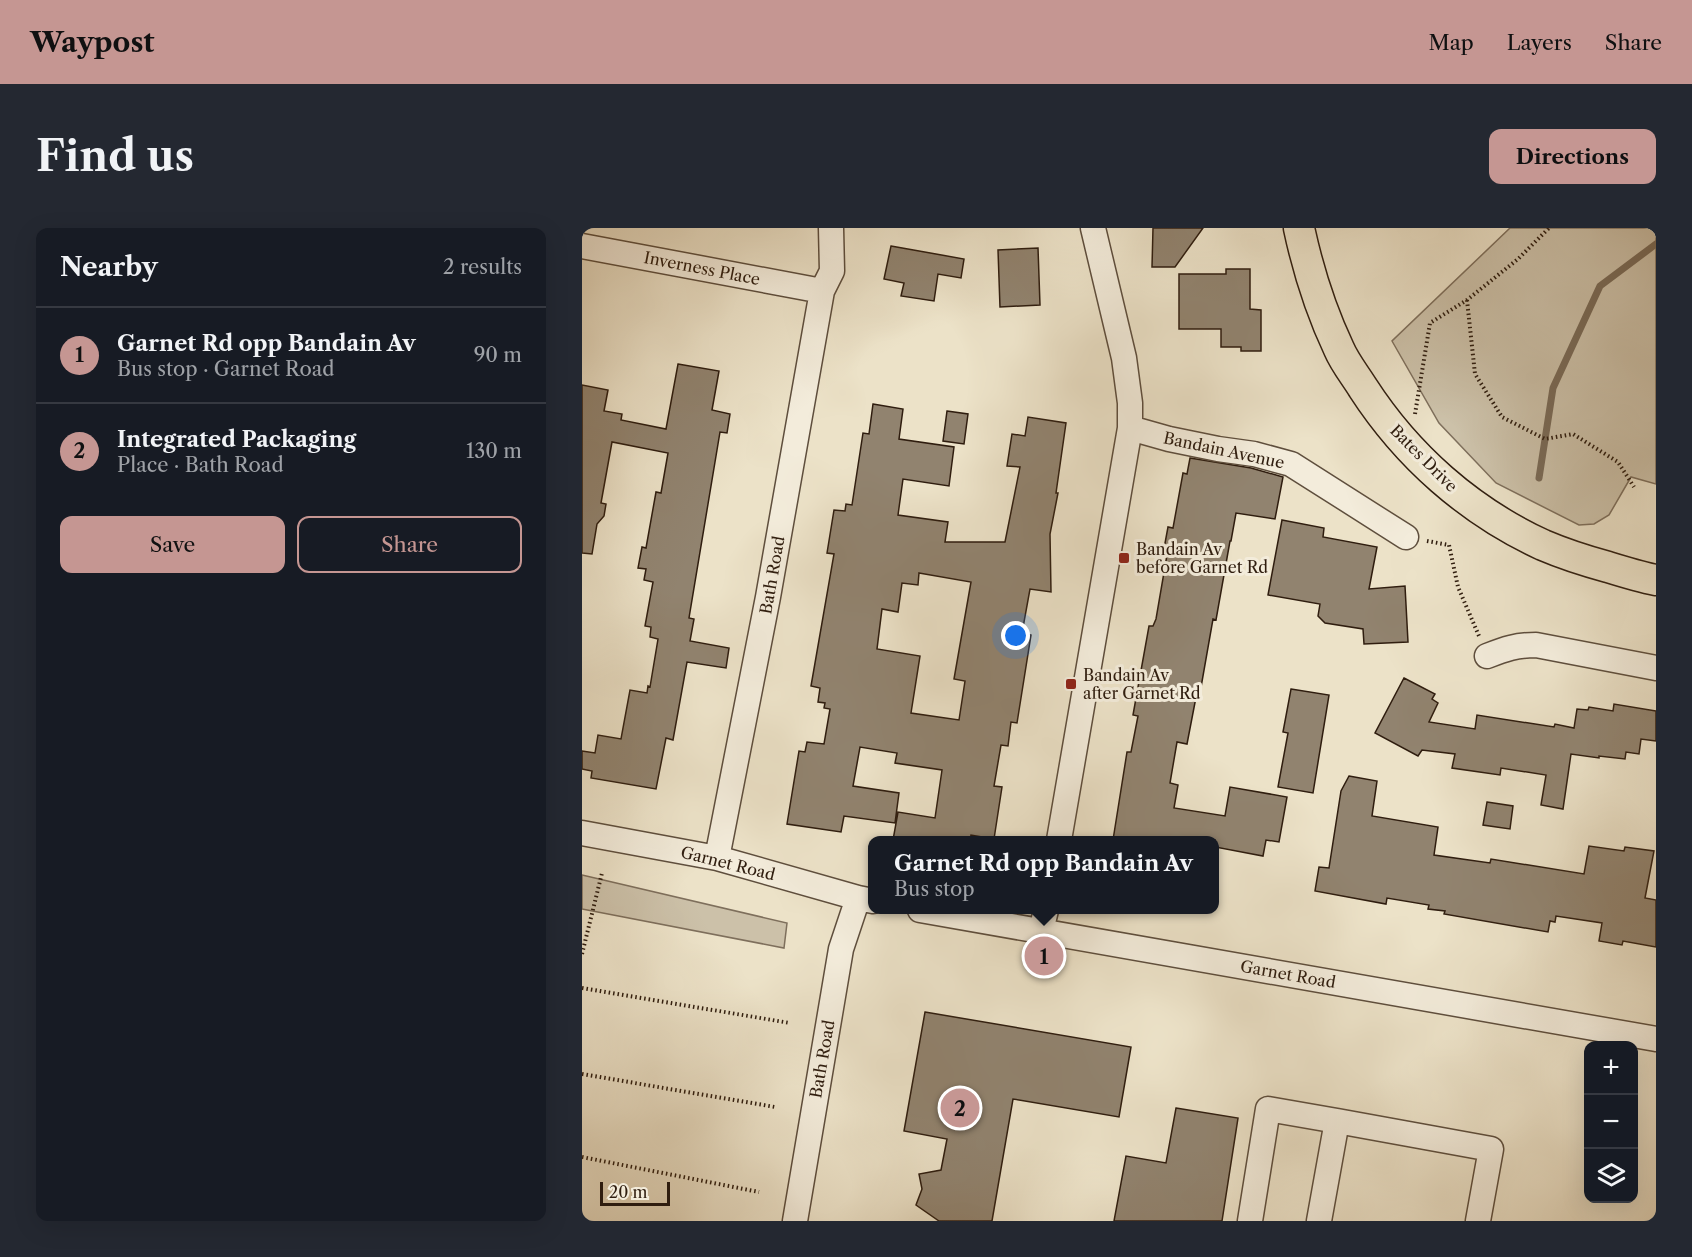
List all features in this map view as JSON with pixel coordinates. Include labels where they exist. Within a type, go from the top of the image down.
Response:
[{"type":"main road","name":"Bates Drive","points":[[1299,228],[1318,297],[1340,351],[1370,398],[1410,448],[1444,482],[1484,513],[1544,545],[1579,559],[1656,580]]},
{"type":"street","name":"Bath Road","points":[[717,858],[768,597],[822,291],[832,272],[831,228]]},
{"type":"street","points":[[1060,836],[1130,428],[1130,403],[1124,358],[1093,228]]},
{"type":"street","name":"Inverness Place","points":[[582,246],[822,291]]},
{"type":"street","name":"Bandain Avenue","points":[[1130,428],[1169,439],[1254,454],[1291,464],[1406,537]]},
{"type":"street","points":[[1487,656],[1514,646],[1536,645],[1656,668]]},
{"type":"street","name":"Garnet Road","points":[[582,833],[717,858],[865,900]]},
{"type":"street","name":"Bath Road","points":[[795,1221],[841,950],[865,900]]},
{"type":"street","name":"Garnet Road","points":[[976,914],[1043,920],[1656,1039]]},
{"type":"street","points":[[1250,1221],[1268,1109],[1491,1149],[1478,1221]]},
{"type":"street","points":[[1319,1221],[1337,1121]]},
{"type":"path","points":[[1410,448],[1430,323],[1467,300],[1518,259],[1549,228]]},
{"type":"path","points":[[1467,300],[1476,374],[1502,417],[1545,439],[1573,434],[1618,462],[1634,487]]},
{"type":"path","points":[[1406,537],[1449,545],[1458,587],[1487,656]]},
{"type":"path","points":[[582,954],[602,873]]},
{"type":"path","points":[[582,988],[790,1023]]},
{"type":"path","points":[[582,1074],[775,1107]]},
{"type":"path","points":[[582,1157],[759,1192]]},
{"type":"shaded area","points":[[1510,228],[1656,228],[1656,484],[1631,477],[1609,515],[1594,524],[1579,525],[1496,483],[1439,423],[1392,341]]},
{"type":"shaded area","points":[[582,875],[787,923],[784,948],[582,909]]},
{"type":"building","points":[[1153,228],[1203,228],[1175,267],[1152,267]]},
{"type":"building","points":[[891,246],[964,259],[961,278],[938,274],[934,301],[901,296],[904,283],[884,279]]},
{"type":"building","points":[[1038,248],[1040,305],[1000,307],[998,250]]},
{"type":"building","points":[[1226,269],[1250,269],[1250,309],[1261,310],[1261,351],[1241,351],[1241,347],[1221,347],[1221,329],[1179,329],[1179,274],[1226,274]]},
{"type":"building","points":[[678,364],[719,371],[712,410],[730,414],[727,433],[720,432],[689,618],[694,619],[690,641],[729,648],[726,668],[687,662],[673,740],[666,738],[656,789],[591,778],[592,771],[582,769],[582,751],[595,753],[598,735],[621,739],[630,690],[647,693],[648,686],[650,687],[658,639],[650,637],[651,627],[645,626],[653,582],[644,580],[646,569],[638,568],[642,547],[646,548],[656,492],[661,493],[668,453],[612,442],[601,503],[606,504],[604,516],[597,524],[592,554],[582,553],[582,385],[608,390],[604,411],[622,414],[621,420],[666,429]]},
{"type":"building","points":[[873,404],[903,409],[899,439],[954,447],[949,486],[903,479],[898,515],[948,522],[945,542],[1005,542],[1020,467],[1007,466],[1012,434],[1025,436],[1028,417],[1066,423],[1056,493],[1058,493],[1050,534],[1051,592],[1030,589],[1022,633],[1031,635],[1017,723],[1011,722],[1008,746],[1001,745],[994,786],[1002,787],[994,836],[894,836],[898,812],[935,818],[942,770],[895,763],[897,753],[860,747],[853,786],[899,793],[895,823],[844,816],[841,832],[787,824],[799,751],[805,752],[807,742],[824,744],[830,709],[824,708],[825,703],[818,702],[820,688],[811,686],[834,554],[827,553],[834,510],[845,511],[846,504],[852,505],[863,433],[869,434]],"holes":[[[919,573],[971,582],[954,679],[965,681],[959,720],[911,713],[920,656],[877,649],[882,609],[898,612],[902,583],[918,585]]]},
{"type":"building","points":[[947,411],[968,414],[964,444],[943,441]]},
{"type":"building","points":[[1190,458],[1251,468],[1283,477],[1275,519],[1236,513],[1200,693],[1197,692],[1187,744],[1177,742],[1170,783],[1178,785],[1174,808],[1225,816],[1230,787],[1287,797],[1279,842],[1266,840],[1263,856],[1219,848],[1219,836],[1114,836],[1127,752],[1131,752],[1138,716],[1133,715],[1149,626],[1153,626],[1156,619],[1167,555],[1163,554],[1168,527],[1173,528],[1183,473],[1187,474]]},
{"type":"building","points":[[1282,520],[1324,528],[1323,537],[1377,547],[1369,589],[1405,586],[1408,642],[1364,644],[1363,629],[1325,623],[1318,616],[1320,604],[1268,595]]},
{"type":"building","points":[[1404,678],[1435,694],[1432,699],[1438,703],[1429,722],[1475,729],[1477,715],[1574,728],[1577,709],[1588,710],[1589,707],[1613,711],[1614,704],[1656,711],[1656,741],[1641,739],[1639,754],[1626,752],[1625,759],[1571,754],[1563,809],[1541,805],[1546,775],[1501,768],[1500,775],[1452,768],[1455,754],[1422,750],[1418,756],[1375,733]]},
{"type":"building","points":[[1291,689],[1329,695],[1313,793],[1278,787],[1288,733],[1283,732]]},
{"type":"building","points":[[1349,776],[1377,781],[1372,816],[1438,827],[1434,855],[1490,863],[1491,859],[1584,874],[1589,846],[1624,851],[1625,847],[1654,851],[1645,898],[1656,900],[1656,947],[1623,941],[1622,945],[1599,941],[1602,923],[1556,916],[1555,922],[1550,921],[1548,932],[1444,914],[1445,911],[1428,909],[1429,905],[1387,898],[1386,904],[1315,891],[1319,867],[1329,868],[1341,791]]},
{"type":"building","points":[[1487,802],[1513,806],[1510,829],[1483,825]]},
{"type":"building","points":[[925,1012],[1131,1047],[1119,1117],[1013,1099],[992,1221],[939,1221],[916,1205],[922,1189],[919,1174],[941,1170],[947,1139],[904,1131]]},
{"type":"building","points":[[1176,1108],[1238,1118],[1222,1221],[1114,1221],[1126,1156],[1166,1163]]},
{"type":"waterway","points":[[1539,478],[1553,388],[1600,286],[1656,244]]},
{"type":"place","name":"Bandain Av before Garnet Rd","points":[[1124,558]]},
{"type":"place","name":"Bandain Av after Garnet Rd","points":[[1071,684]]},
{"type":"place","name":"Garnet Rd opp Bandain Av","points":[[1044,956]]},
{"type":"place","name":"Integrated Packaging","points":[[960,1108]]}]
